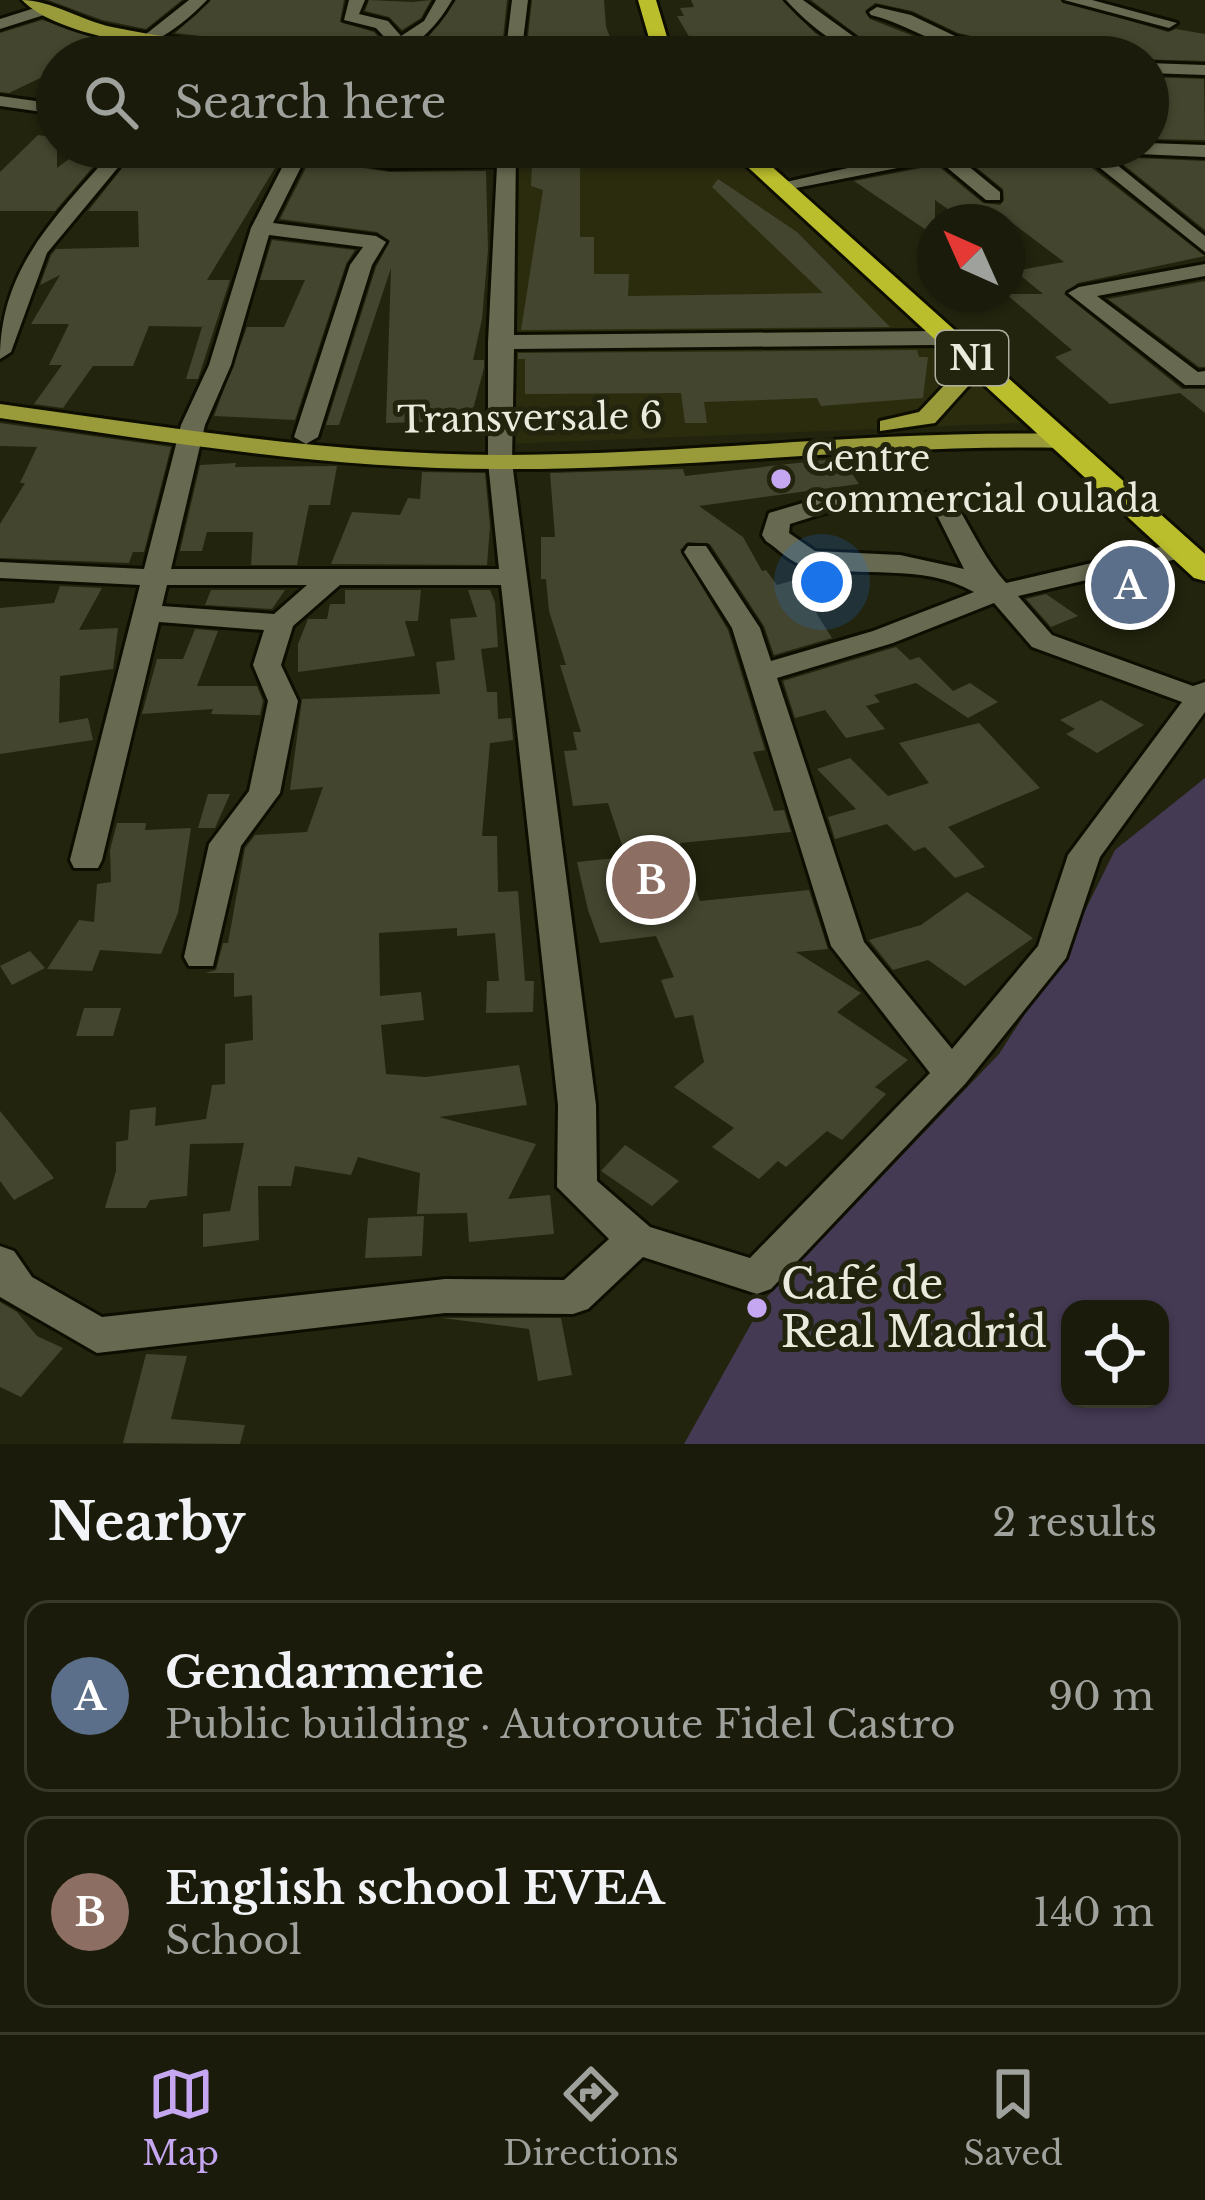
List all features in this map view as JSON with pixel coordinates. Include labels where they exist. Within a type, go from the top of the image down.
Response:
[{"type":"highway","points":[[625,0],[635,36]]},
{"type":"highway","points":[[647,0],[660,36]]},
{"type":"highway","name":"N1","points":[[761,168],[968,353],[1076,439]]},
{"type":"highway","name":"N1","points":[[780,168],[1193,544],[1205,571]]},
{"type":"main road","points":[[34,6],[77,26],[140,36]]},
{"type":"main road","name":"Transversale 6","points":[[0,411],[191,431],[500,453],[899,426],[927,418],[968,353]]},
{"type":"main road","name":"Transversale 6","points":[[0,398],[296,451],[500,453],[940,437],[1076,439]]},
{"type":"street","points":[[154,36],[199,0]]},
{"type":"street","points":[[357,0],[350,17],[382,24],[393,36]]},
{"type":"street","points":[[412,36],[430,24],[444,0]]},
{"type":"street","points":[[516,36],[520,0]]},
{"type":"street","points":[[794,0],[841,36]]},
{"type":"street","points":[[895,0],[868,14],[905,18],[943,36]]},
{"type":"street","points":[[1072,0],[1169,23]]},
{"type":"street","points":[[0,24],[34,6]]},
{"type":"street","points":[[820,23],[839,20]]},
{"type":"street","points":[[1169,69],[1205,70]]},
{"type":"street","points":[[0,101],[36,107]]},
{"type":"street","points":[[1169,149],[1205,151]]},
{"type":"street","points":[[0,352],[37,252],[108,168]]},
{"type":"street","points":[[86,860],[191,431],[220,365],[261,228],[288,168]]},
{"type":"street","points":[[506,168],[500,453],[577,1105],[577,1187],[635,1239],[757,1276],[952,1074],[1054,950],[1084,854],[1202,695],[1042,641],[971,560],[961,530],[939,497],[823,505],[778,519],[775,535],[808,559],[900,563],[969,578],[996,592]]},
{"type":"street","points":[[796,182],[847,168]]},
{"type":"street","points":[[959,168],[993,196]]},
{"type":"street","points":[[1109,168],[1205,246]]},
{"type":"street","points":[[261,228],[376,242],[361,265],[305,437]]},
{"type":"street","points":[[1205,270],[1078,293],[1193,380],[1205,378]]},
{"type":"street","points":[[500,342],[933,338],[968,353]]},
{"type":"street","points":[[758,674],[883,637],[996,592],[1193,544]]},
{"type":"street","points":[[697,552],[746,628],[848,946],[952,1074]]},
{"type":"street","points":[[0,570],[30,575],[156,577],[515,577]]},
{"type":"street","points":[[201,957],[225,844],[264,794],[283,701],[267,665],[280,623],[332,577]]},
{"type":"street","points":[[147,613],[280,623]]},
{"type":"street","points":[[0,1263],[17,1289],[97,1335],[446,1296],[574,1297],[635,1239]]},
{"type":"shaded area","points":[[510,168],[751,168],[868,270],[1021,423],[506,444]]},
{"type":"shaded area","points":[[1205,778],[1205,1444],[684,1444],[765,1299],[999,1054],[1062,957],[1115,850]]},
{"type":"building","points":[[48,0],[182,0],[146,29],[102,20]]},
{"type":"building","points":[[211,0],[344,0],[340,22],[378,36],[201,36],[175,33]]},
{"type":"building","points":[[369,0],[431,0],[421,18],[402,30],[389,17],[365,11]]},
{"type":"building","points":[[456,0],[507,0],[503,36],[429,36]]},
{"type":"building","points":[[532,0],[604,0],[610,36],[528,36]]},
{"type":"building","points":[[691,0],[782,0],[820,36],[689,36],[677,16],[684,16],[680,8],[694,7]]},
{"type":"building","points":[[811,0],[1060,0],[1168,32],[1205,34],[1205,61],[1169,60],[1169,36],[971,36],[912,11],[875,3],[865,11],[870,19],[913,36],[858,36]]},
{"type":"building","points":[[42,20],[91,36],[36,36],[36,80],[9,93],[0,92],[0,33]]},
{"type":"building","points":[[1169,78],[1204,79],[1205,140],[1169,139]]},
{"type":"building","points":[[36,137],[36,168],[92,168],[55,211],[0,211],[0,172]]},
{"type":"building","points":[[1169,159],[1205,161],[1205,230],[1128,168],[1169,168]]},
{"type":"building","points":[[122,168],[275,168],[207,280],[230,280],[198,379],[186,379],[202,327],[209,327],[149,326],[133,366],[93,366],[63,408],[34,404],[62,365],[49,365],[69,324],[31,324],[60,275],[40,285],[51,255],[56,249],[139,247],[138,211],[88,211]]},
{"type":"building","points":[[306,168],[486,171],[488,250],[473,360],[484,360],[484,368],[471,417],[423,416],[423,422],[386,423],[391,268],[339,425],[326,425],[376,267],[390,241],[377,232],[280,219]]},
{"type":"building","points":[[532,168],[581,168],[580,237],[594,237],[594,274],[629,274],[628,296],[823,293],[712,187],[718,179],[797,232],[890,327],[521,330],[543,190],[531,186]]},
{"type":"building","points":[[941,168],[983,203],[992,204],[935,200],[935,204],[917,204],[917,224],[854,181]]},
{"type":"building","points":[[977,168],[1092,168],[1205,256],[1078,283],[1064,294],[1182,389],[1205,389],[1205,413],[1180,393],[1110,404],[1055,357],[1072,350],[1025,310],[1025,294],[1043,294],[1025,279],[1025,269],[1064,262],[1025,233],[1025,204],[1001,204],[1003,189]]},
{"type":"building","points":[[272,240],[355,250],[346,264],[295,420],[214,416],[247,327],[284,327],[305,280],[260,280]]},
{"type":"building","points":[[1205,281],[1205,367],[1108,299]]},
{"type":"building","points":[[917,350],[919,357],[928,357],[923,398],[821,406],[817,398],[704,402],[707,423],[685,423],[681,393],[525,394],[525,359],[518,359],[518,353]]},
{"type":"building","points":[[0,423],[171,447],[144,552],[133,552],[129,563],[0,558],[0,524],[25,483],[20,483],[37,447],[0,446]]},
{"type":"building","points":[[841,458],[859,484],[699,506],[743,537],[762,571],[777,585],[805,577],[824,595],[808,600],[832,638],[774,655],[764,626],[710,544],[688,542],[680,550],[728,630],[765,750],[753,752],[774,811],[784,810],[791,832],[680,843],[700,901],[809,890],[828,949],[796,952],[861,993],[837,1012],[908,1060],[875,1087],[886,1094],[842,1140],[827,1131],[786,1167],[778,1161],[759,1179],[712,1147],[734,1128],[674,1087],[704,1062],[693,1015],[675,1018],[661,980],[674,977],[656,936],[600,943],[588,910],[577,862],[626,857],[608,803],[573,806],[564,751],[577,750],[573,732],[581,732],[560,665],[566,665],[549,611],[546,579],[541,579],[541,537],[555,537],[550,473],[683,469],[685,476]]},
{"type":"building","points":[[236,463],[235,467],[337,466],[330,505],[309,505],[297,565],[251,565],[253,532],[207,532],[202,551],[180,551],[200,465]]},
{"type":"building","points":[[422,472],[485,473],[490,526],[487,565],[331,564],[352,512],[400,515],[408,498],[420,499]]},
{"type":"building","points":[[1148,570],[1166,584],[1157,587],[1169,596],[1126,608],[1095,583]]},
{"type":"building","points":[[60,586],[102,588],[79,630],[118,628],[113,669],[60,676],[59,723],[88,718],[93,740],[0,754],[0,608],[54,603]]},
{"type":"building","points":[[211,590],[285,590],[272,609],[205,605]]},
{"type":"building","points":[[345,590],[421,590],[418,621],[405,621],[415,656],[298,672],[298,644],[308,619],[327,619],[330,604],[345,604]]},
{"type":"building","points":[[468,590],[490,590],[495,602],[498,647],[481,649],[487,692],[497,692],[498,719],[511,718],[513,740],[490,743],[482,836],[497,836],[498,892],[518,891],[525,981],[534,981],[533,1012],[486,1013],[487,981],[499,981],[495,933],[457,936],[457,928],[379,933],[380,996],[421,992],[424,1020],[381,1025],[386,1074],[426,1077],[519,1065],[527,1105],[439,1117],[536,1144],[508,1199],[550,1195],[554,1234],[469,1242],[467,1213],[417,1214],[420,1173],[358,1157],[351,1175],[295,1166],[291,1186],[258,1186],[259,1240],[203,1247],[203,1214],[230,1211],[244,1143],[190,1144],[187,1196],[150,1200],[146,1208],[105,1208],[116,1171],[116,1142],[128,1140],[130,1110],[156,1107],[155,1126],[206,1119],[212,1085],[225,1084],[225,1044],[253,1040],[252,995],[234,997],[234,973],[205,973],[216,970],[223,943],[228,943],[245,848],[255,835],[307,832],[323,787],[290,790],[302,699],[440,694],[436,662],[455,660],[450,619],[477,617]]},
{"type":"building","points":[[1046,594],[1078,616],[1051,627],[1026,599]]},
{"type":"building","points":[[195,629],[218,631],[197,686],[257,686],[263,701],[260,715],[211,714],[213,709],[142,714],[157,659],[183,659]]},
{"type":"building","points":[[896,647],[910,660],[919,657],[953,691],[970,683],[998,702],[968,718],[916,683],[874,695],[880,702],[866,706],[885,729],[846,738],[825,710],[795,718],[783,681]]},
{"type":"building","points":[[1101,700],[1144,725],[1097,753],[1066,734],[1075,729],[1060,720]]},
{"type":"building","points":[[979,723],[1040,788],[948,827],[985,867],[955,878],[925,847],[914,851],[887,824],[835,839],[828,817],[856,809],[817,769],[850,758],[888,796],[929,783],[899,743]]},
{"type":"building","points":[[208,794],[230,794],[215,828],[198,828]]},
{"type":"building","points":[[117,823],[146,823],[145,830],[191,828],[178,913],[161,954],[100,950],[92,971],[47,969],[79,920],[94,922],[97,884],[111,882],[110,850]]},
{"type":"building","points":[[967,892],[1033,938],[965,986],[928,960],[893,970],[869,940],[921,925]]},
{"type":"building","points":[[30,951],[45,968],[12,985],[0,966]]},
{"type":"building","points":[[84,1008],[121,1008],[113,1036],[76,1036]]},
{"type":"building","points":[[0,1111],[54,1178],[14,1200],[0,1181]]},
{"type":"building","points":[[625,1145],[679,1181],[652,1206],[601,1171]]},
{"type":"building","points":[[424,1216],[422,1256],[365,1258],[368,1218]]},
{"type":"building","points":[[0,1302],[17,1312],[37,1336],[63,1348],[21,1397],[0,1387]]},
{"type":"building","points":[[442,1318],[561,1318],[572,1375],[538,1381],[529,1329]]},
{"type":"building","points":[[146,1354],[187,1356],[171,1419],[245,1425],[240,1444],[123,1443]]},
{"type":"place","name":"Centre commercial oulada","points":[[781,479]]},
{"type":"place","name":"Gendarmerie","points":[[1130,585]]},
{"type":"place","name":"English school EVEA","points":[[651,880]]},
{"type":"place","name":"Café de Real Madrid","points":[[757,1308]]}]
